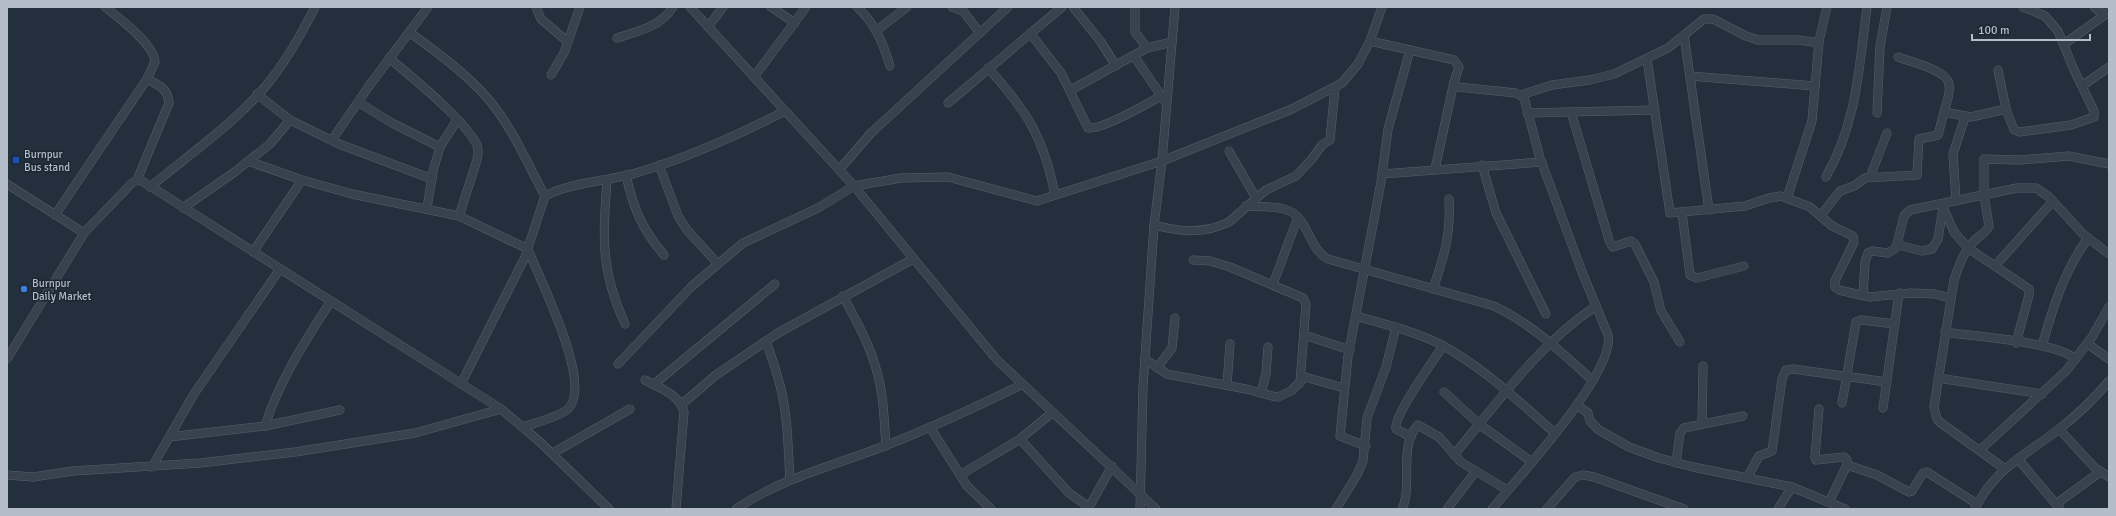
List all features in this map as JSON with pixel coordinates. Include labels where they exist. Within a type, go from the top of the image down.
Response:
[{"type":"street","points":[[55,215],[147,79],[154,64],[152,51],[105,7]]},
{"type":"street","points":[[150,187],[206,142],[265,86],[299,38],[315,7]]},
{"type":"street","points":[[332,140],[389,58],[428,7]]},
{"type":"street","points":[[536,7],[541,19],[568,42]]},
{"type":"street","points":[[551,75],[568,42],[580,7]]},
{"type":"street","points":[[617,38],[657,24],[667,16],[673,7]]},
{"type":"street","points":[[690,7],[854,186],[997,360],[1112,466],[1156,509]]},
{"type":"street","points":[[708,27],[723,7]]},
{"type":"street","points":[[771,7],[795,24]]},
{"type":"street","points":[[754,77],[795,24],[806,7]]},
{"type":"street","points":[[857,7],[866,15],[884,44],[890,66]]},
{"type":"street","points":[[876,31],[907,7]]},
{"type":"street","points":[[952,7],[963,12],[980,33]]},
{"type":"street","points":[[839,170],[871,133],[1008,7]]},
{"type":"street","points":[[948,103],[1062,7]]},
{"type":"street","points":[[1073,7],[1101,42],[1116,66]]},
{"type":"street","points":[[1135,7],[1135,32],[1147,48]]},
{"type":"street","points":[[1140,509],[1145,359],[1154,225],[1162,161],[1175,7]]},
{"type":"street","points":[[618,364],[692,286],[743,243],[818,208],[854,186],[901,178],[948,176],[1037,201],[1162,161],[1292,109],[1335,88],[1342,83],[1358,64],[1370,41],[1382,7]]},
{"type":"street","points":[[1786,198],[1812,121],[1819,43],[1827,7]]},
{"type":"street","points":[[1826,176],[1837,156],[1851,119],[1867,7]]},
{"type":"street","points":[[1876,113],[1880,47],[1887,7]]},
{"type":"street","points":[[1998,70],[2006,109],[2014,130],[2017,132],[2065,126],[2092,119],[2094,111],[2058,31],[2049,20],[2024,7]]},
{"type":"street","points":[[2064,44],[2107,14],[2094,7]]},
{"type":"street","points":[[1454,82],[1458,87],[1464,89],[1521,95],[1552,84],[1604,77],[1647,59],[1668,48],[1699,22],[1708,19],[1758,40],[1799,40],[1819,43]]},
{"type":"street","points":[[409,32],[444,56],[491,102],[507,127],[545,196]]},
{"type":"street","points":[[1030,33],[1061,73],[1071,90],[1084,123],[1091,129],[1112,122],[1161,96]]},
{"type":"street","points":[[1684,35],[1708,210]]},
{"type":"street","points":[[1370,41],[1454,60],[1459,67],[1454,82],[1435,169]]},
{"type":"street","points":[[1071,90],[1147,48],[1172,42]]},
{"type":"street","points":[[1366,446],[1340,436],[1344,388],[1382,174],[1388,128],[1410,50]]},
{"type":"street","points":[[1134,56],[1166,104]]},
{"type":"street","points":[[1821,215],[1843,189],[1854,186],[1861,180],[1870,176],[1917,175],[1919,139],[1938,135],[1950,87],[1947,79],[1938,72],[1898,57]]},
{"type":"street","points":[[389,58],[457,120],[477,145],[478,151],[470,183],[459,216]]},
{"type":"street","points":[[1647,59],[1669,211],[1673,214],[1745,206],[1775,196],[1786,198],[1802,203],[1821,215],[1832,226],[1850,234],[1854,238],[1835,281],[1835,287],[1839,290],[1865,296],[1899,293],[1923,293],[1950,298]]},
{"type":"street","points":[[988,68],[1022,107],[1036,130],[1046,156],[1055,195]]},
{"type":"street","points":[[2082,86],[2109,68]]},
{"type":"street","points":[[1690,76],[1815,86]]},
{"type":"street","points":[[7,359],[84,233],[137,180],[155,140],[169,103],[169,95],[164,89],[147,79]]},
{"type":"street","points":[[1154,225],[1190,232],[1205,230],[1230,222],[1246,206],[1266,190],[1296,176],[1311,160],[1322,145],[1330,140],[1335,88]]},
{"type":"street","points":[[257,94],[290,120],[332,140],[432,179]]},
{"type":"street","points":[[1492,509],[1532,462],[1577,405],[1606,355],[1609,345],[1608,335],[1542,162],[1524,98],[1521,95]]},
{"type":"street","points":[[358,102],[392,123],[440,147]]},
{"type":"street","points":[[1944,112],[1965,117],[1978,116],[2006,109]]},
{"type":"street","points":[[1527,113],[1654,110]]},
{"type":"street","points":[[461,384],[528,249],[545,196],[582,185],[626,176],[659,165],[745,132],[785,111]]},
{"type":"street","points":[[1571,112],[1610,244],[1613,247],[1632,241],[1635,244],[1654,282],[1661,311],[1680,342]]},
{"type":"street","points":[[1956,201],[1953,154],[1965,117]]},
{"type":"street","points":[[183,208],[270,144],[290,120]]},
{"type":"street","points":[[427,208],[440,147],[457,120]]},
{"type":"street","points":[[1870,176],[1888,133]]},
{"type":"street","points":[[1229,151],[1256,198]]},
{"type":"street","points":[[2005,469],[1937,419],[1934,407],[1950,298],[1960,263],[1968,248],[1987,230],[1989,226],[1984,195],[1983,161],[1985,158],[2019,160],[2069,156],[2109,164]]},
{"type":"street","points":[[248,161],[302,180],[352,194],[427,208],[459,216],[528,249],[570,354],[575,395],[567,410],[523,427]]},
{"type":"street","points":[[1382,174],[1482,165],[1542,162]]},
{"type":"street","points":[[659,165],[678,216],[687,230],[718,264]]},
{"type":"street","points":[[1482,165],[1496,212],[1546,314]]},
{"type":"street","points":[[626,176],[632,201],[639,220],[651,240],[664,256]]},
{"type":"street","points":[[137,180],[501,409],[553,453],[609,509]]},
{"type":"street","points":[[253,252],[302,180]]},
{"type":"street","points":[[607,180],[603,245],[606,274],[614,301],[625,324]]},
{"type":"street","points":[[7,184],[84,233]]},
{"type":"street","points":[[1865,296],[1863,292],[1865,262],[1868,253],[1875,250],[1888,253],[1893,252],[1898,244],[1902,220],[1906,212],[2026,187],[2043,192],[2088,238],[2109,254]]},
{"type":"street","points":[[1433,289],[1449,238],[1449,199]]},
{"type":"street","points":[[1995,266],[2053,201]]},
{"type":"street","points":[[1943,205],[1954,232],[1968,248],[2027,286],[2030,291],[2016,342]]},
{"type":"street","points":[[1898,244],[1928,251],[1936,244],[1943,205]]},
{"type":"street","points":[[1246,206],[1283,208],[1292,211],[1298,217],[1321,255],[1364,269],[1494,306],[1515,316],[1551,343],[1592,380]]},
{"type":"street","points":[[1682,213],[1690,275],[1698,278],[1744,266]]},
{"type":"street","points":[[1273,284],[1298,217]]},
{"type":"street","points":[[1939,234],[1954,232]]},
{"type":"street","points":[[2042,346],[2057,295],[2065,275],[2088,238]]},
{"type":"street","points":[[682,404],[716,375],[766,341],[843,296],[914,259]]},
{"type":"street","points":[[1193,260],[1218,263],[1300,295],[1305,301],[1300,383]]},
{"type":"street","points":[[152,467],[224,349],[280,269]]},
{"type":"street","points":[[653,384],[775,284]]},
{"type":"street","points":[[1883,408],[1899,293]]},
{"type":"street","points":[[843,296],[862,333],[877,372],[883,403],[886,446]]},
{"type":"street","points":[[265,426],[278,390],[304,343],[331,301]]},
{"type":"street","points":[[1454,455],[1507,391],[1551,343],[1575,321],[1596,306]]},
{"type":"street","points":[[1980,450],[2042,394],[2076,359],[2088,344],[2109,307]]},
{"type":"street","points":[[1356,316],[1396,327],[1443,346],[1482,370],[1555,433]]},
{"type":"street","points":[[1157,368],[1172,348],[1175,318]]},
{"type":"street","points":[[1842,403],[1856,322],[1861,320],[1895,324]]},
{"type":"street","points":[[1336,509],[1357,475],[1366,446],[1367,418],[1388,360],[1396,327]]},
{"type":"street","points":[[1945,332],[2042,346],[2064,351],[2076,359]]},
{"type":"street","points":[[1304,335],[1350,350]]},
{"type":"street","points":[[766,341],[780,385],[784,408],[788,432],[790,480]]},
{"type":"street","points":[[1227,385],[1230,344]]},
{"type":"street","points":[[2088,344],[2109,359]]},
{"type":"street","points":[[1411,437],[1396,429],[1396,422],[1402,410],[1443,346]]},
{"type":"street","points":[[1261,393],[1266,374],[1268,348]]},
{"type":"street","points":[[1145,359],[1157,368],[1174,376],[1227,385],[1278,397],[1291,391],[1303,378],[1308,377],[1344,388]]},
{"type":"street","points":[[1702,424],[1703,366]]},
{"type":"street","points":[[1748,478],[1759,456],[1772,451],[1782,378],[1786,370],[1792,369],[1886,382]]},
{"type":"street","points":[[1938,378],[2042,394]]},
{"type":"street","points":[[645,380],[677,399],[682,404],[684,412],[676,509]]},
{"type":"street","points":[[1847,465],[1877,475],[1909,492],[1912,491],[1923,473],[1927,472],[1976,506],[1990,483],[2005,469],[2059,429],[2084,408],[2109,382]]},
{"type":"street","points":[[736,509],[770,488],[886,446],[1023,384]]},
{"type":"street","points":[[1444,392],[1479,424],[1532,462]]},
{"type":"street","points":[[1577,405],[1588,414],[1592,423],[1610,438],[1659,458],[1676,463],[1792,487],[1842,508]]},
{"type":"street","points":[[7,475],[33,477],[73,471],[152,467],[295,452],[381,439],[450,424],[501,409]]},
{"type":"street","points":[[553,453],[630,409]]},
{"type":"street","points":[[1819,409],[1815,458],[1818,460],[1844,458],[1847,460],[1847,465],[1829,502]]},
{"type":"street","points":[[169,437],[265,426],[340,410]]},
{"type":"street","points":[[960,475],[1020,439],[1053,412]]},
{"type":"street","points":[[1676,463],[1682,430],[1687,427],[1743,416]]},
{"type":"street","points":[[1402,509],[1405,500],[1406,470],[1411,437],[1416,426],[1421,425],[1439,437],[1454,455],[1476,471],[1507,490]]},
{"type":"street","points":[[930,427],[960,475],[986,508]]},
{"type":"street","points":[[2059,429],[2087,461],[2100,472],[2109,477]]},
{"type":"street","points":[[1020,439],[1069,493],[1088,508],[1112,466]]},
{"type":"street","points":[[2018,459],[2058,506],[2100,472]]},
{"type":"street","points":[[1447,509],[1476,471]]},
{"type":"street","points":[[1546,509],[1575,477],[1583,475],[1594,477],[1684,509]]},
{"type":"street","points":[[1778,509],[1792,487]]},
{"type":"street","points":[[750,500],[754,509]]},
{"type":"place","name":"Burnpur Bus stand","points":[[16,160]]},
{"type":"place","name":"Burnpur Daily Market","points":[[24,289]]}]
